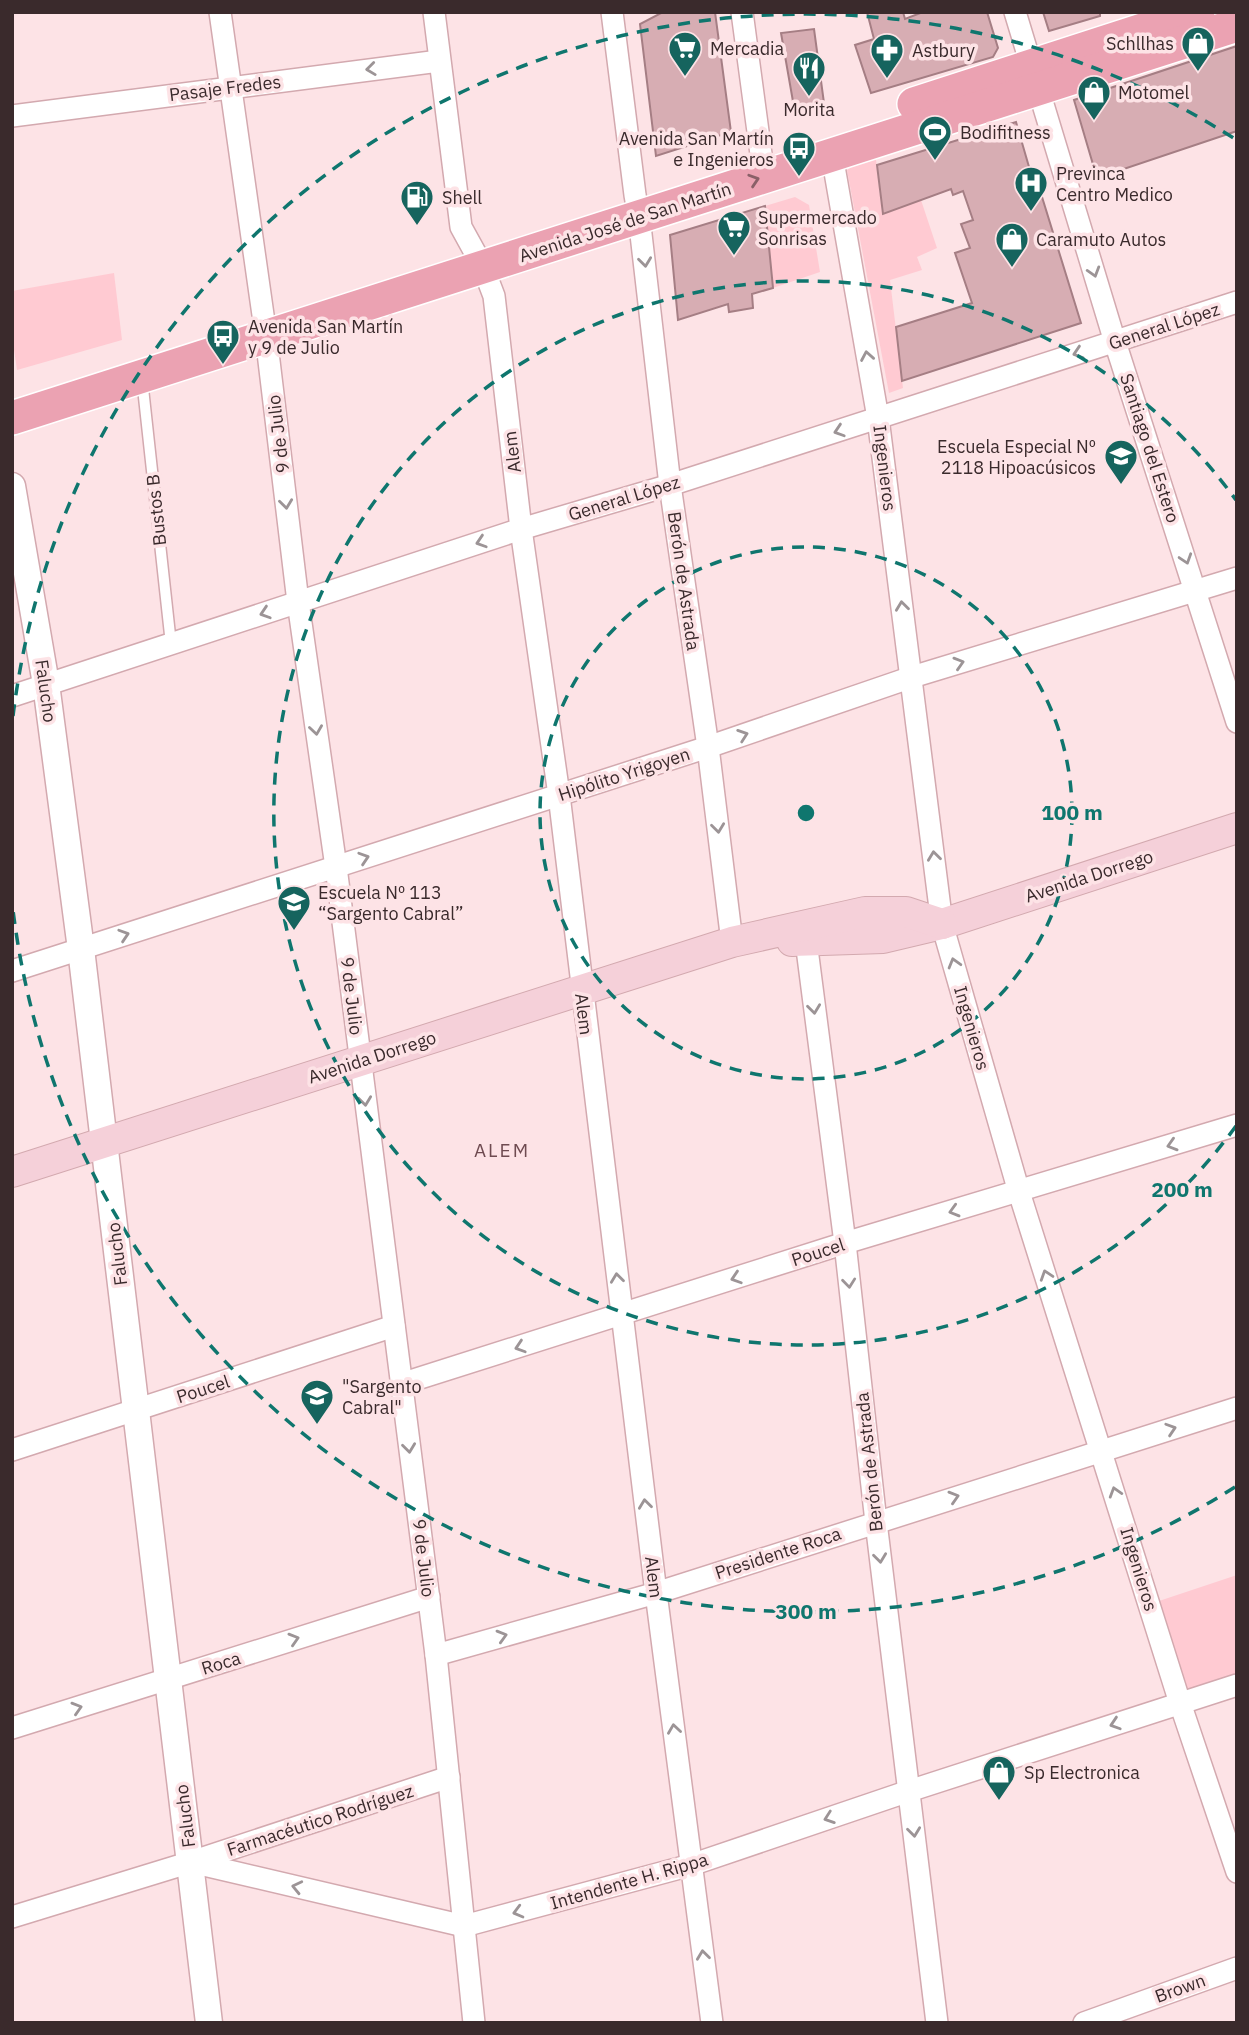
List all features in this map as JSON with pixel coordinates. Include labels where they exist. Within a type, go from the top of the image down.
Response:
[{"type":"main road","name":"Avenida José de San Martín","points":[[12,396],[265,326],[637,206],[832,155],[1198,12]]},
{"type":"main road","name":"Avenida José de San Martín","points":[[637,206],[761,154],[1036,77],[1237,25]]},
{"type":"main road","name":"Avenida José de San Martín","points":[[12,418],[142,376],[265,326]]},
{"type":"main road","name":"Avenida Dorrego","points":[[732,942],[883,938],[942,923],[1237,828]]},
{"type":"main road","name":"Avenida Dorrego","points":[[12,1172],[732,942],[865,912],[906,912],[942,923]]},
{"type":"street","name":"9 de Julio","points":[[220,12],[265,326],[298,602],[336,867],[429,1597],[474,2023]]},
{"type":"street","name":"Alem","points":[[433,12],[461,227],[494,296],[521,529],[559,795],[656,1593],[712,2023]]},
{"type":"street","name":"Berón de Astrada","points":[[612,12],[670,485],[708,747],[732,942]]},
{"type":"street","points":[[742,12],[761,154]]},
{"type":"street","name":"Santiago del Estero","points":[[1015,12],[1115,342],[1237,722]]},
{"type":"street","name":"Pasaje Fredes","points":[[12,116],[439,61]]},
{"type":"street","name":"Ingenieros","points":[[832,155],[878,418],[942,923],[1019,1192],[1180,1703],[1237,1872]]},
{"type":"street","name":"General López","points":[[12,696],[521,529],[670,485],[1237,303]]},
{"type":"street","name":"Falucho","points":[[12,486],[46,684],[81,949],[209,2023]]},
{"type":"street","name":"Hipólito Yrigoyen","points":[[12,971],[708,747],[912,677],[1237,578]]},
{"type":"street","points":[[806,941],[839,917]]},
{"type":"street","name":"Berón de Astrada","points":[[806,941],[845,1243],[937,2023]]},
{"type":"street","name":"Poucel","points":[[401,1384],[845,1243],[1237,1125]]},
{"type":"street","name":"Poucel","points":[[12,1450],[394,1326]]},
{"type":"street","name":"Presidente Roca","points":[[436,1655],[656,1593],[1237,1408]]},
{"type":"street","name":"Roca","points":[[12,1728],[429,1597]]},
{"type":"street","name":"Intendente H. Rippa","points":[[191,1862],[464,1926],[691,1865],[1237,1685]]},
{"type":"street","name":"Farmacéutico Rodríguez","points":[[191,1862],[449,1777]]},
{"type":"street","points":[[12,1917],[191,1862]]},
{"type":"street","name":"Brown","points":[[1084,2023],[1237,1968]]},
{"type":"lane","name":"Bustos B","points":[[142,376],[171,644]]},
{"type":"shaded area","points":[[875,151],[882,213],[921,200],[937,248],[917,257],[922,270],[890,280],[903,388],[889,393],[847,170]]},
{"type":"shaded area","points":[[795,197],[809,205],[820,272],[773,288],[765,206]]},
{"type":"shaded area","points":[[114,273],[122,340],[17,370],[12,336],[12,291]]},
{"type":"shaded area","points":[[1237,1575],[1237,1685],[1180,1703],[1150,1604]]},
{"type":"building","name":"Mercadia","points":[[663,12],[715,12],[731,132],[656,156],[640,24]]},
{"type":"building","points":[[867,12],[903,12],[905,19],[923,12],[987,12],[998,48],[993,57],[871,93],[855,45],[874,39]]},
{"type":"building","points":[[1043,12],[1100,12],[1100,16],[1049,31]]},
{"type":"building","points":[[814,29],[824,103],[795,113],[781,33]]},
{"type":"building","points":[[1237,46],[1237,131],[1097,178],[1074,100]]},
{"type":"building","points":[[1016,122],[1038,198],[1042,197],[1081,323],[902,381],[896,327],[972,303],[955,253],[970,248],[961,224],[973,220],[963,191],[953,195],[951,189],[883,214],[877,165]]},
{"type":"building","points":[[765,206],[773,288],[752,294],[753,308],[729,312],[728,304],[678,320],[670,235]]},
{"type":"place","name":"Schllhas","points":[[1198,73]]},
{"type":"place","name":"Mercadia","points":[[685,78]]},
{"type":"place","name":"Astbury","points":[[887,80]]},
{"type":"place","name":"Morita","points":[[809,98]]},
{"type":"place","name":"Motomel","points":[[1094,122]]},
{"type":"place","name":"Bodifitness","points":[[935,162]]},
{"type":"place","name":"Avenida San Martín e Ingenieros","points":[[799,178]]},
{"type":"place","name":"Previnca Centro Medico","points":[[1031,213]]},
{"type":"place","name":"Shell","points":[[417,227]]},
{"type":"place","name":"Supermercado Sonrisas","points":[[734,257]]},
{"type":"place","name":"Caramuto Autos","points":[[1012,269]]},
{"type":"place","name":"Avenida San Martín y 9 de Julio","points":[[223,366]]},
{"type":"place","name":"Escuela Especial Nº 2118 Hipoacúsicos","points":[[1121,486]]},
{"type":"place","name":"Escuela Nº 113 “Sargento Cabral”","points":[[294,932]]},
{"type":"place","name":"\"Sargento Cabral\"","points":[[317,1426]]},
{"type":"place","name":"Sp Electronica","points":[[999,1802]]},
{"type":"district","name":"ALEM","points":[[502,1150]]}]
